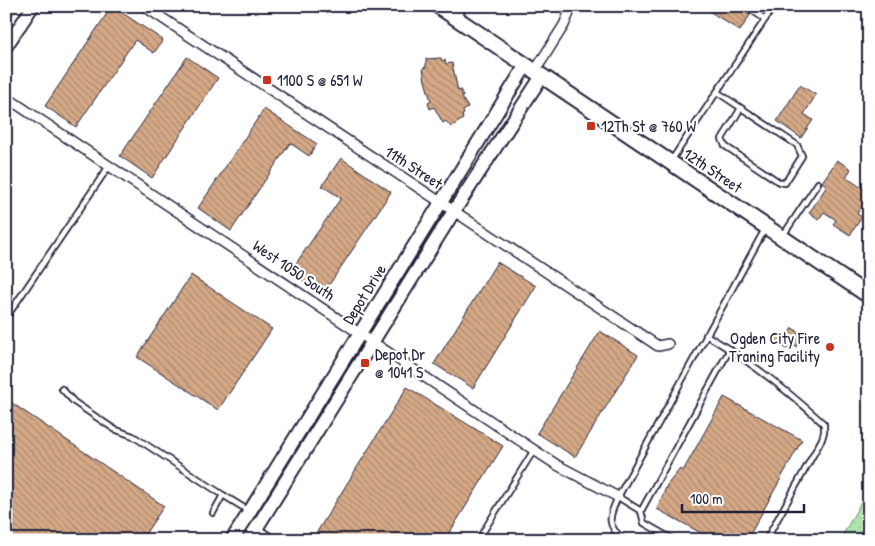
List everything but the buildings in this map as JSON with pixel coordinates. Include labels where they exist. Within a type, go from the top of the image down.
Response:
[{"type":"main road","name":"12th Street","points":[[438,6],[869,296]]},
{"type":"main road","name":"Depot Drive","points":[[232,540],[440,202],[534,71]]},
{"type":"main road","name":"Depot Drive","points":[[249,540],[454,211],[534,71]]},
{"type":"street","points":[[6,47],[33,6]]},
{"type":"street","name":"11th Street","points":[[144,6],[658,346],[668,344]]},
{"type":"street","name":"Depot Drive","points":[[534,71],[564,25],[572,6]]},
{"type":"street","name":"West 1050 South","points":[[6,97],[534,450],[557,465],[618,497]]},
{"type":"lane","points":[[456,18],[465,6]]},
{"type":"lane","points":[[744,6],[765,19]]},
{"type":"lane","points":[[670,162],[774,6]]},
{"type":"lane","points":[[717,92],[797,145],[802,156],[785,183],[779,182],[725,146],[722,139],[741,108]]},
{"type":"lane","points":[[6,318],[109,165]]},
{"type":"lane","points":[[782,238],[818,183]]},
{"type":"lane","points":[[625,540],[615,533],[610,522],[611,512],[766,228]]},
{"type":"lane","points":[[706,335],[730,349],[781,385],[824,424],[822,439],[766,540]]},
{"type":"lane","points":[[641,511],[730,349]]},
{"type":"lane","points":[[62,389],[74,402],[114,430],[133,436],[223,496],[249,511],[276,540]]},
{"type":"lane","points":[[478,540],[534,450]]},
{"type":"lane","points":[[213,513],[223,496]]},
{"type":"lane","points":[[618,497],[641,511],[644,522],[674,540]]},
{"type":"path","points":[[6,25],[19,6]]},
{"type":"green space","points":[[869,488],[869,540],[840,540]]},
{"type":"place","name":"1100 S @ 651 W","points":[[267,80]]},
{"type":"place","name":"12Th St @ 760 W","points":[[591,126]]},
{"type":"place","name":"Ogden City Fire Traning Facility","points":[[830,347]]},
{"type":"place","name":"Depot Dr @ 1041 S","points":[[365,363]]}]
